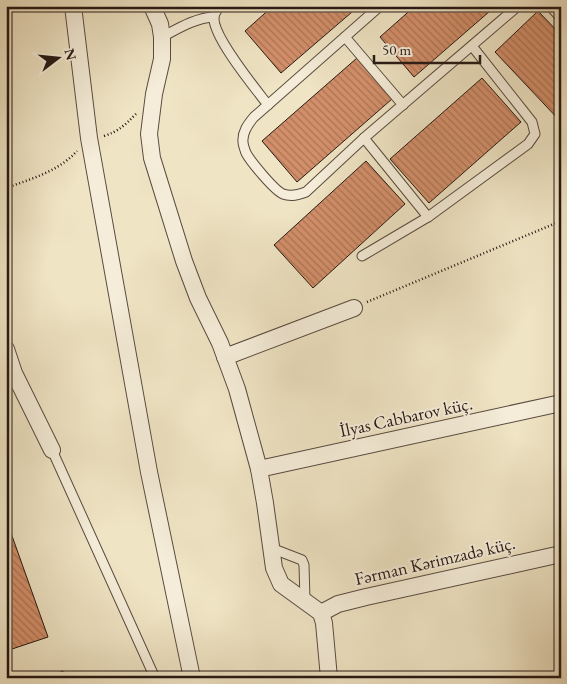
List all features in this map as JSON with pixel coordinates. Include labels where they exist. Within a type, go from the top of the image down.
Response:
[{"type":"street","points":[[73,6],[91,148],[150,472],[192,678]]},
{"type":"street","points":[[152,6],[160,24],[162,37],[162,59],[154,94],[149,134],[152,158],[184,261],[198,298],[225,356],[237,389],[259,469],[274,568],[281,584],[321,613],[324,623],[330,678]]},
{"type":"street","points":[[225,356],[354,308]]},
{"type":"street","points":[[6,349],[14,372],[52,450]]},
{"type":"street","name":"İlyas Cabbarov küç.","points":[[259,469],[561,404]]},
{"type":"street","name":"Fərman Kərimzadə küç.","points":[[321,613],[338,604],[366,597],[561,554]]},
{"type":"lane","points":[[219,6],[214,17],[216,30],[222,43],[268,105]]},
{"type":"lane","points":[[380,6],[248,124],[243,142],[246,153],[273,187],[283,194],[295,196],[306,192],[364,138],[472,46],[507,10],[518,6]]},
{"type":"lane","points":[[550,6],[561,18]]},
{"type":"lane","points":[[162,37],[196,20],[204,17],[214,17]]},
{"type":"lane","points":[[345,37],[403,105]]},
{"type":"lane","points":[[362,256],[428,217],[528,144],[535,134],[532,122],[472,46]]},
{"type":"lane","points":[[364,138],[428,217]]},
{"type":"lane","points":[[52,450],[155,678]]},
{"type":"lane","points":[[271,548],[302,560],[304,565],[305,600]]},
{"type":"path","points":[[354,308],[561,221]]},
{"type":"building","points":[[273,6],[359,6],[281,73],[245,31]]},
{"type":"building","points":[[415,6],[486,6],[490,11],[414,77],[380,37]]},
{"type":"building","points":[[538,11],[561,35],[561,122],[495,52]]},
{"type":"building","points":[[357,58],[392,99],[297,182],[262,141]]},
{"type":"building","points":[[482,78],[521,122],[429,203],[390,159]]},
{"type":"building","points":[[366,161],[405,204],[313,288],[274,245]]},
{"type":"building","points":[[6,519],[48,637],[6,651]]},
{"type":"building","points":[[63,671],[65,678],[45,678]]}]
